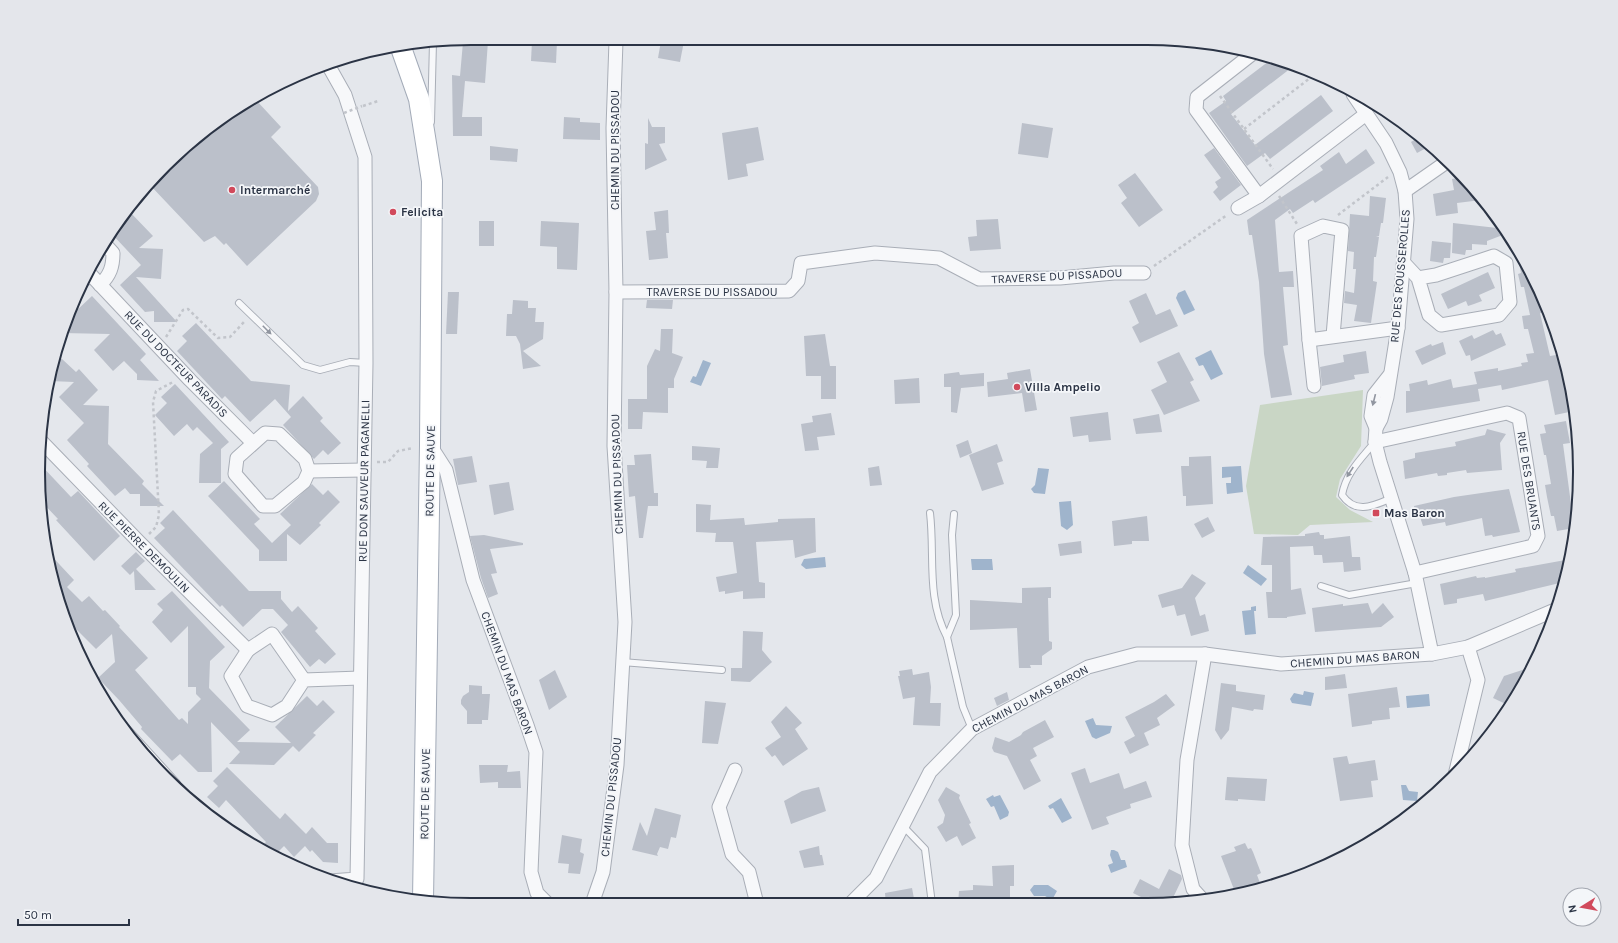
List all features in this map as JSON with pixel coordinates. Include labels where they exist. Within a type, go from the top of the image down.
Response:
[{"type":"main road","name":"ROUTE DE SAUVE","points":[[402,51],[419,99],[432,182],[430,445],[423,895]]},
{"type":"street","name":"CHEMIN DU PISSADOU","points":[[594,898],[603,872],[617,765],[625,622],[614,446],[616,292],[613,128],[616,45]]},
{"type":"street","points":[[1247,58],[1197,97],[1196,110],[1259,196]]},
{"type":"street","name":"RUE DON SAUVEUR PAGANELLI","points":[[330,69],[345,95],[365,157],[366,363],[357,879],[349,880]]},
{"type":"street","name":"RUE DES ROUSSEROLLES","points":[[1357,101],[1386,143],[1399,170],[1405,191],[1407,219],[1398,328],[1389,376],[1374,395],[1371,416],[1376,428],[1375,442],[1416,578],[1432,654]]},
{"type":"street","points":[[1238,208],[1259,196],[1274,180],[1366,114]]},
{"type":"street","points":[[1405,191],[1443,165]]},
{"type":"street","points":[[1314,386],[1301,236],[1323,226],[1342,230],[1333,336]]},
{"type":"street","points":[[100,285],[107,278],[112,268],[113,253],[109,248]]},
{"type":"street","name":"TRAVERSE DU PISSADOU","points":[[616,292],[790,291],[798,281],[801,263],[875,253],[939,258],[979,279],[1060,278],[1114,272],[1144,273]]},
{"type":"street","points":[[1404,262],[1418,278],[1429,315],[1441,324],[1499,315],[1510,302],[1506,263],[1494,256],[1436,275],[1418,278]]},
{"type":"street","name":"RUE DU DOCTEUR PARADIS","points":[[92,277],[190,380],[253,443]]},
{"type":"street","points":[[1309,340],[1398,328]]},
{"type":"street","name":"RUE DES BRUANTS","points":[[1375,442],[1507,414],[1519,418],[1538,536],[1532,546],[1416,578]]},
{"type":"street","points":[[265,433],[279,434],[305,459],[309,471],[304,482],[274,506],[263,506],[235,474],[237,458],[253,443],[265,433]]},
{"type":"street","name":"CHEMIN DU MAS BARON","points":[[430,445],[446,470],[473,580],[536,752],[531,872],[538,893],[543,898]]},
{"type":"street","name":"RUE PIERRE DEMOULIN","points":[[46,446],[140,543],[248,650]]},
{"type":"street","points":[[309,471],[364,466]]},
{"type":"street","name":"CHEMIN DU MAS BARON","points":[[856,898],[876,878],[930,772],[972,729],[1088,667],[1137,654],[1205,654],[1281,664],[1432,654],[1468,647],[1549,613]]},
{"type":"street","points":[[272,634],[304,680],[287,706],[272,715],[247,706],[231,676],[248,650],[272,634]]},
{"type":"street","points":[[1459,761],[1478,680],[1468,647]]},
{"type":"street","points":[[1198,894],[1193,889],[1182,845],[1187,760],[1205,654]]},
{"type":"street","points":[[304,680],[360,678]]},
{"type":"street","points":[[735,770],[719,807],[732,854],[749,872],[756,898]]},
{"type":"lane","points":[[432,122],[433,47]]},
{"type":"lane","points":[[239,302],[303,364],[320,370],[350,362],[366,363]]},
{"type":"lane","points":[[1375,442],[1350,471],[1344,483],[1342,495],[1347,502],[1358,507],[1371,507],[1392,498]]},
{"type":"lane","points":[[930,513],[932,592],[947,637],[963,707],[972,729]]},
{"type":"lane","points":[[947,637],[956,615],[952,535],[954,514]]},
{"type":"lane","points":[[1321,586],[1349,595],[1416,578]]},
{"type":"lane","points":[[622,662],[722,670]]},
{"type":"lane","points":[[903,826],[925,849],[931,898]]},
{"type":"path","points":[[1244,128],[1311,77]]},
{"type":"path","points":[[1216,90],[1244,128],[1294,217],[1301,236]]},
{"type":"path","points":[[344,113],[378,101]]},
{"type":"path","points":[[1323,226],[1399,170]]},
{"type":"path","points":[[1144,273],[1220,220]]},
{"type":"path","points":[[160,348],[183,310],[188,309],[218,338],[230,337],[251,315]]},
{"type":"path","points":[[140,543],[156,527],[159,515],[153,402],[156,391],[171,382],[190,380]]},
{"type":"path","points":[[364,466],[388,462],[398,451],[430,445]]},
{"type":"green space","points":[[1363,390],[1361,446],[1340,479],[1336,497],[1350,510],[1373,522],[1310,525],[1298,535],[1254,534],[1246,486],[1260,405]]},
{"type":"water","points":[[1185,290],[1195,310],[1184,315],[1176,298],[1178,293]]},
{"type":"water","points":[[1211,350],[1223,374],[1211,380],[1203,365],[1199,366],[1195,358]]},
{"type":"water","points":[[703,360],[711,363],[701,386],[690,382],[693,376],[696,377]]},
{"type":"water","points":[[1241,466],[1243,492],[1227,494],[1226,483],[1231,483],[1231,477],[1222,478],[1222,467]]},
{"type":"water","points":[[1038,468],[1049,469],[1045,494],[1034,493],[1031,489],[1035,485]]},
{"type":"water","points":[[1071,501],[1073,525],[1067,530],[1061,526],[1059,502]]},
{"type":"water","points":[[825,557],[826,567],[806,569],[801,565],[804,559]]},
{"type":"water","points":[[971,559],[992,559],[993,570],[972,570]]},
{"type":"water","points":[[1248,565],[1267,579],[1261,586],[1243,573]]},
{"type":"water","points":[[1256,606],[1256,611],[1254,611],[1256,634],[1245,635],[1242,611],[1251,610],[1251,607]]},
{"type":"water","points":[[1304,691],[1314,693],[1311,706],[1292,703],[1290,699],[1294,693],[1303,695]]},
{"type":"water","points":[[1429,694],[1430,706],[1407,708],[1406,696]]},
{"type":"water","points":[[1093,718],[1096,725],[1112,726],[1110,733],[1096,739],[1092,737],[1085,721]]},
{"type":"water","points":[[1401,785],[1406,785],[1409,791],[1418,792],[1417,801],[1403,800]]},
{"type":"water","points":[[993,795],[994,797],[1000,795],[1009,812],[1008,816],[1000,820],[994,806],[991,807],[986,799]]},
{"type":"water","points":[[1061,798],[1072,818],[1062,823],[1053,808],[1050,809],[1048,806]]},
{"type":"water","points":[[1111,850],[1118,852],[1121,860],[1125,860],[1127,867],[1111,873],[1108,865],[1113,863],[1110,855]]},
{"type":"water","points":[[1034,885],[1048,885],[1057,891],[1053,898],[1048,898],[1045,896],[1034,896],[1030,890]]},
{"type":"building","points":[[463,45],[488,45],[485,83],[465,81],[462,117],[482,117],[482,136],[453,136],[452,75],[460,76]]},
{"type":"building","points":[[532,45],[557,45],[556,63],[531,61]]},
{"type":"building","points":[[660,45],[683,45],[680,62],[658,58]]},
{"type":"building","points":[[1267,63],[1289,70],[1231,114],[1255,145],[1321,95],[1333,111],[1270,159],[1265,153],[1247,166],[1209,113],[1226,101],[1223,96]]},
{"type":"building","name":"Intermarché","points":[[258,102],[281,127],[271,137],[318,187],[319,194],[316,201],[247,266],[226,243],[224,245],[215,236],[204,242],[153,188],[190,151],[212,133]]},
{"type":"building","points":[[564,117],[580,118],[580,122],[600,123],[600,140],[563,139]]},
{"type":"building","points":[[648,118],[652,127],[665,127],[665,143],[659,144],[667,160],[645,170],[645,143],[648,144]]},
{"type":"building","points":[[1022,123],[1053,128],[1048,158],[1018,154]]},
{"type":"building","points":[[758,127],[764,160],[746,164],[748,176],[728,180],[722,133]]},
{"type":"building","points":[[1414,140],[1425,149],[1417,153],[1411,142]]},
{"type":"building","points":[[490,146],[518,149],[517,162],[490,160]]},
{"type":"building","points":[[1214,148],[1241,185],[1220,201],[1213,192],[1218,187],[1215,182],[1221,178],[1204,155]]},
{"type":"building","points":[[1366,149],[1375,163],[1315,203],[1313,200],[1293,213],[1290,209],[1275,220],[1279,272],[1293,271],[1294,287],[1283,287],[1288,345],[1283,346],[1292,395],[1271,398],[1264,354],[1259,282],[1252,235],[1249,235],[1247,220],[1323,170],[1320,166],[1339,152],[1346,164]]},
{"type":"building","points":[[1135,173],[1163,210],[1139,227],[1121,203],[1127,198],[1118,185]]},
{"type":"building","points":[[1456,178],[1476,201],[1457,203],[1458,213],[1436,216],[1433,194],[1454,190],[1452,179]]},
{"type":"building","points":[[1370,196],[1386,198],[1383,223],[1381,223],[1379,236],[1376,236],[1379,237],[1376,257],[1374,257],[1373,281],[1377,282],[1371,323],[1354,321],[1357,305],[1344,303],[1345,291],[1354,293],[1356,269],[1353,269],[1354,252],[1348,251],[1350,214],[1369,216]]},
{"type":"building","points":[[668,210],[669,233],[666,233],[668,258],[649,260],[646,231],[656,230],[654,212]]},
{"type":"building","points":[[132,214],[153,236],[139,248],[163,249],[161,279],[136,277],[177,322],[154,322],[154,311],[145,312],[120,285],[141,265],[115,238]]},
{"type":"building","points":[[998,219],[1001,249],[970,251],[968,237],[977,236],[976,220]]},
{"type":"building","points":[[479,221],[494,221],[494,246],[479,246]]},
{"type":"building","points":[[541,221],[579,223],[577,270],[557,269],[557,247],[540,246]]},
{"type":"building","points":[[1453,223],[1496,228],[1501,236],[1487,241],[1487,245],[1472,244],[1472,250],[1466,250],[1465,255],[1452,253]]},
{"type":"building","points":[[1432,241],[1451,243],[1450,258],[1444,258],[1443,263],[1430,261]]},
{"type":"building","points":[[1519,264],[1543,313],[1540,313],[1550,356],[1556,355],[1565,388],[1568,412],[1555,415],[1548,380],[1502,390],[1501,385],[1478,389],[1480,401],[1406,413],[1406,391],[1410,391],[1409,384],[1427,380],[1428,385],[1451,379],[1453,388],[1477,384],[1474,372],[1498,368],[1498,371],[1522,366],[1521,363],[1528,362],[1526,354],[1534,353],[1528,329],[1524,329],[1522,316],[1530,315],[1524,287],[1521,287],[1518,274],[1521,273]]},
{"type":"building","points":[[1488,272],[1495,288],[1479,295],[1482,301],[1468,306],[1466,301],[1448,309],[1441,294]]},
{"type":"building","points":[[448,292],[459,292],[457,334],[446,334]]},
{"type":"building","points":[[1146,293],[1156,315],[1170,309],[1178,326],[1140,343],[1132,327],[1139,323],[1129,301]]},
{"type":"building","points":[[92,296],[146,354],[140,360],[159,381],[137,380],[137,374],[124,361],[113,371],[94,350],[110,334],[68,333],[76,311]]},
{"type":"building","points":[[513,300],[528,301],[528,308],[536,308],[535,322],[544,322],[543,339],[523,351],[541,366],[523,369],[520,344],[516,336],[506,336],[507,314],[512,314]]},
{"type":"building","points":[[647,300],[673,300],[672,309],[646,308]]},
{"type":"building","points":[[196,323],[251,381],[290,385],[288,411],[303,396],[323,418],[320,421],[341,443],[328,455],[323,450],[314,459],[283,425],[291,417],[275,399],[250,422],[225,396],[222,399],[177,351],[187,341],[182,336]]},
{"type":"building","points":[[661,329],[673,329],[672,353],[683,357],[674,379],[674,388],[668,388],[668,413],[643,412],[642,429],[628,429],[628,399],[647,399],[647,366],[655,349],[660,351]]},
{"type":"building","points":[[1493,330],[1496,335],[1501,333],[1506,345],[1471,361],[1470,355],[1466,356],[1459,341],[1472,335],[1474,339]]},
{"type":"building","points":[[825,334],[830,366],[836,366],[836,399],[821,399],[821,376],[806,376],[804,336]]},
{"type":"building","points":[[1443,342],[1446,354],[1422,365],[1415,351],[1431,344],[1432,346]]},
{"type":"building","points":[[1366,351],[1369,373],[1354,375],[1355,379],[1322,386],[1320,367],[1344,362],[1343,355]]},
{"type":"building","points":[[1179,352],[1194,380],[1190,382],[1200,401],[1164,415],[1151,390],[1167,382],[1157,362]]},
{"type":"building","points":[[61,359],[76,372],[79,369],[98,390],[83,405],[109,406],[108,444],[144,481],[142,484],[164,506],[140,506],[140,494],[130,494],[125,488],[115,496],[87,466],[89,464],[67,440],[84,423],[59,397],[74,382],[55,381]]},
{"type":"building","name":"Villa Ampelio","points":[[1030,369],[1037,410],[1025,412],[1022,393],[988,397],[987,382],[1008,379],[1007,373]]},
{"type":"building","points":[[959,372],[960,375],[984,373],[984,386],[961,388],[957,413],[951,412],[951,387],[944,387],[944,374]]},
{"type":"building","points":[[919,378],[920,403],[895,404],[894,380]]},
{"type":"building","points":[[175,384],[229,442],[221,449],[221,483],[199,483],[200,454],[213,443],[197,427],[193,431],[187,424],[174,436],[155,415],[167,403],[161,397]]},
{"type":"building","points":[[1108,412],[1111,440],[1089,442],[1088,435],[1073,437],[1070,417]]},
{"type":"building","points":[[831,413],[835,435],[817,437],[819,450],[805,451],[801,424],[813,422],[812,416]]},
{"type":"building","points":[[1159,414],[1162,432],[1136,434],[1133,419]]},
{"type":"building","points":[[1566,421],[1570,443],[1563,444],[1571,504],[1569,529],[1557,531],[1554,516],[1551,516],[1545,485],[1551,484],[1546,455],[1544,455],[1540,434],[1546,433],[1544,425]]},
{"type":"building","points":[[1487,429],[1506,434],[1500,443],[1502,470],[1467,473],[1466,470],[1447,473],[1447,475],[1438,476],[1437,473],[1405,479],[1403,461],[1415,458],[1415,453],[1456,446],[1455,442],[1485,435]]},
{"type":"building","points":[[968,440],[972,453],[960,458],[956,445]]},
{"type":"building","points":[[997,444],[1003,461],[997,463],[1004,484],[982,491],[969,455]]},
{"type":"building","points":[[692,446],[720,448],[718,468],[706,468],[707,461],[692,460]]},
{"type":"building","points":[[651,454],[654,493],[658,493],[658,506],[648,506],[643,538],[639,538],[635,496],[629,497],[627,465],[635,465],[634,455]]},
{"type":"building","points":[[472,456],[477,482],[458,485],[453,459]]},
{"type":"building","points":[[1211,456],[1213,504],[1186,506],[1186,496],[1183,496],[1181,466],[1189,466],[1189,457]]},
{"type":"building","points":[[879,466],[882,485],[870,486],[868,468]]},
{"type":"building","points":[[45,469],[71,497],[78,491],[120,536],[94,561],[56,520],[58,519],[47,507]]},
{"type":"building","points":[[224,481],[260,519],[254,524],[272,543],[291,525],[280,514],[312,484],[323,495],[328,490],[340,502],[319,523],[321,525],[300,545],[287,534],[287,561],[259,561],[259,550],[208,496]]},
{"type":"building","points":[[509,482],[514,510],[494,515],[489,485]]},
{"type":"building","points":[[1509,489],[1520,532],[1493,537],[1492,535],[1485,536],[1482,518],[1446,526],[1445,522],[1423,526],[1420,517],[1416,518],[1414,506],[1454,497]]},
{"type":"building","points":[[696,504],[711,505],[710,520],[744,518],[745,525],[778,522],[778,519],[815,518],[816,552],[795,558],[793,540],[756,542],[759,582],[765,583],[765,598],[743,599],[743,591],[725,594],[725,591],[719,592],[716,577],[737,573],[733,542],[715,542],[716,533],[696,532]]},
{"type":"building","points":[[173,510],[249,591],[281,591],[281,599],[292,612],[298,606],[318,628],[315,631],[336,654],[325,664],[319,659],[310,667],[281,632],[288,625],[273,609],[262,609],[243,627],[222,605],[220,607],[154,538],[165,528],[160,523]]},
{"type":"building","points":[[1147,516],[1149,541],[1132,541],[1132,544],[1114,546],[1112,521]]},
{"type":"building","points":[[1208,517],[1215,531],[1202,538],[1194,524]]},
{"type":"building","points":[[1319,532],[1320,535],[1324,535],[1324,539],[1350,536],[1352,557],[1360,557],[1361,570],[1344,572],[1343,562],[1323,563],[1322,555],[1314,555],[1313,546],[1290,547],[1291,590],[1301,588],[1306,614],[1287,618],[1268,618],[1266,592],[1272,592],[1272,565],[1261,565],[1263,537],[1305,536],[1305,534]]},
{"type":"building","points":[[484,535],[523,543],[523,545],[490,549],[497,573],[491,574],[498,594],[488,598],[470,536]]},
{"type":"building","points":[[1081,541],[1082,553],[1060,556],[1058,544]]},
{"type":"building","points":[[136,552],[145,561],[136,569],[156,590],[135,590],[134,571],[130,575],[121,566]]},
{"type":"building","points":[[54,558],[74,580],[67,587],[82,602],[89,596],[103,611],[105,610],[148,658],[135,670],[179,720],[182,718],[188,724],[188,712],[201,699],[196,694],[196,687],[188,687],[188,626],[171,643],[152,622],[163,610],[157,604],[172,591],[225,647],[210,661],[209,688],[250,730],[237,742],[291,743],[275,727],[307,696],[317,706],[323,700],[335,712],[313,733],[316,735],[299,752],[293,746],[274,765],[229,764],[240,752],[211,722],[212,772],[198,772],[180,754],[172,761],[141,729],[142,727],[99,679],[115,662],[112,634],[96,649],[75,628]]},
{"type":"building","points":[[1564,560],[1558,584],[1485,601],[1483,594],[1457,599],[1457,603],[1444,605],[1440,584],[1476,576],[1477,578],[1485,578],[1516,572],[1515,569]]},
{"type":"building","points":[[1192,574],[1206,583],[1195,598],[1200,616],[1205,614],[1209,631],[1191,636],[1185,614],[1177,616],[1174,605],[1162,608],[1158,595],[1182,588]]},
{"type":"building","points":[[1051,587],[1051,598],[1048,598],[1049,641],[1052,642],[1052,649],[1042,656],[1042,665],[1030,665],[1031,668],[1019,668],[1017,628],[970,630],[970,600],[1022,603],[1022,588]]},
{"type":"building","points":[[1368,603],[1372,614],[1383,603],[1394,617],[1381,627],[1315,632],[1312,608],[1343,604],[1343,606]]},
{"type":"building","points":[[743,631],[763,632],[762,650],[772,662],[750,682],[731,681],[731,668],[742,668]]},
{"type":"building","points":[[912,669],[913,675],[929,672],[931,687],[930,703],[941,703],[940,726],[913,725],[915,697],[903,699],[898,676],[900,676],[899,671]]},
{"type":"building","points":[[1524,669],[1504,703],[1493,698],[1504,676]]},
{"type":"building","points":[[555,670],[567,697],[549,710],[539,680]]},
{"type":"building","points":[[1345,674],[1347,688],[1325,690],[1325,677]]},
{"type":"building","points":[[1221,683],[1236,685],[1236,691],[1265,695],[1263,710],[1254,709],[1253,711],[1232,707],[1229,730],[1221,740],[1215,730]]},
{"type":"building","points":[[469,685],[482,686],[482,694],[490,694],[488,720],[482,720],[482,724],[467,724],[467,711],[461,704],[461,700],[463,696],[469,692]]},
{"type":"building","points":[[1397,687],[1400,707],[1389,708],[1390,719],[1372,721],[1372,724],[1352,727],[1348,694]]},
{"type":"building","points":[[1007,692],[1009,700],[997,706],[994,698]]},
{"type":"building","points":[[1166,694],[1175,705],[1157,718],[1160,725],[1144,733],[1149,745],[1130,754],[1124,742],[1135,736],[1125,717]]},
{"type":"building","points":[[705,701],[726,703],[718,744],[702,743]]},
{"type":"building","points":[[786,706],[802,723],[795,729],[808,749],[783,766],[775,755],[772,757],[765,748],[781,737],[771,722]]},
{"type":"building","points":[[1045,720],[1054,737],[1033,748],[1037,756],[1030,760],[1041,781],[1024,790],[1007,756],[994,752],[992,748],[995,737],[1009,742],[1021,735],[1023,732]]},
{"type":"building","points":[[1347,756],[1349,764],[1375,760],[1378,780],[1371,781],[1373,797],[1340,801],[1333,758]]},
{"type":"building","points":[[479,765],[508,765],[507,772],[520,771],[521,788],[498,788],[498,782],[480,783]]},
{"type":"building","points":[[227,767],[280,819],[285,813],[306,834],[312,827],[327,843],[338,843],[338,863],[323,862],[312,850],[310,852],[305,846],[294,857],[284,846],[278,852],[264,844],[266,842],[226,800],[219,808],[207,797],[218,786],[213,781]]},
{"type":"building","points":[[1085,768],[1090,783],[1119,773],[1124,789],[1146,781],[1152,797],[1130,804],[1131,808],[1106,817],[1109,824],[1092,830],[1071,773]]},
{"type":"building","points":[[1227,777],[1267,779],[1265,801],[1238,799],[1238,801],[1225,800]]},
{"type":"building","points":[[819,787],[826,811],[791,824],[784,801],[802,791]]},
{"type":"building","points":[[946,787],[960,795],[959,798],[971,823],[969,824],[976,838],[962,846],[957,836],[946,842],[937,827],[943,823],[945,815],[938,800]]},
{"type":"building","points":[[655,808],[681,815],[676,838],[671,837],[668,849],[660,847],[657,854],[658,856],[632,850],[640,822],[647,836]]},
{"type":"building","points":[[562,835],[582,839],[580,852],[584,854],[580,874],[568,873],[569,864],[558,863]]},
{"type":"building","points":[[1245,843],[1248,849],[1251,848],[1261,873],[1257,875],[1260,882],[1234,889],[1221,856],[1236,851],[1234,847]]},
{"type":"building","points":[[819,846],[820,855],[822,855],[824,865],[804,868],[799,851]]},
{"type":"building","points":[[1014,865],[1014,886],[1010,886],[1010,898],[958,898],[959,891],[973,890],[973,885],[993,886],[992,866]]},
{"type":"building","points":[[1169,869],[1181,875],[1182,879],[1173,897],[1143,898],[1133,893],[1140,879],[1159,889]]},
{"type":"building","points":[[912,888],[914,898],[885,898],[885,893]]},
{"type":"place","name":"Intermarché","points":[[232,190]]},
{"type":"place","name":"Felicita","points":[[393,212]]},
{"type":"place","name":"Villa Ampelio","points":[[1017,387]]},
{"type":"place","name":"Mas Baron","points":[[1376,513]]}]
